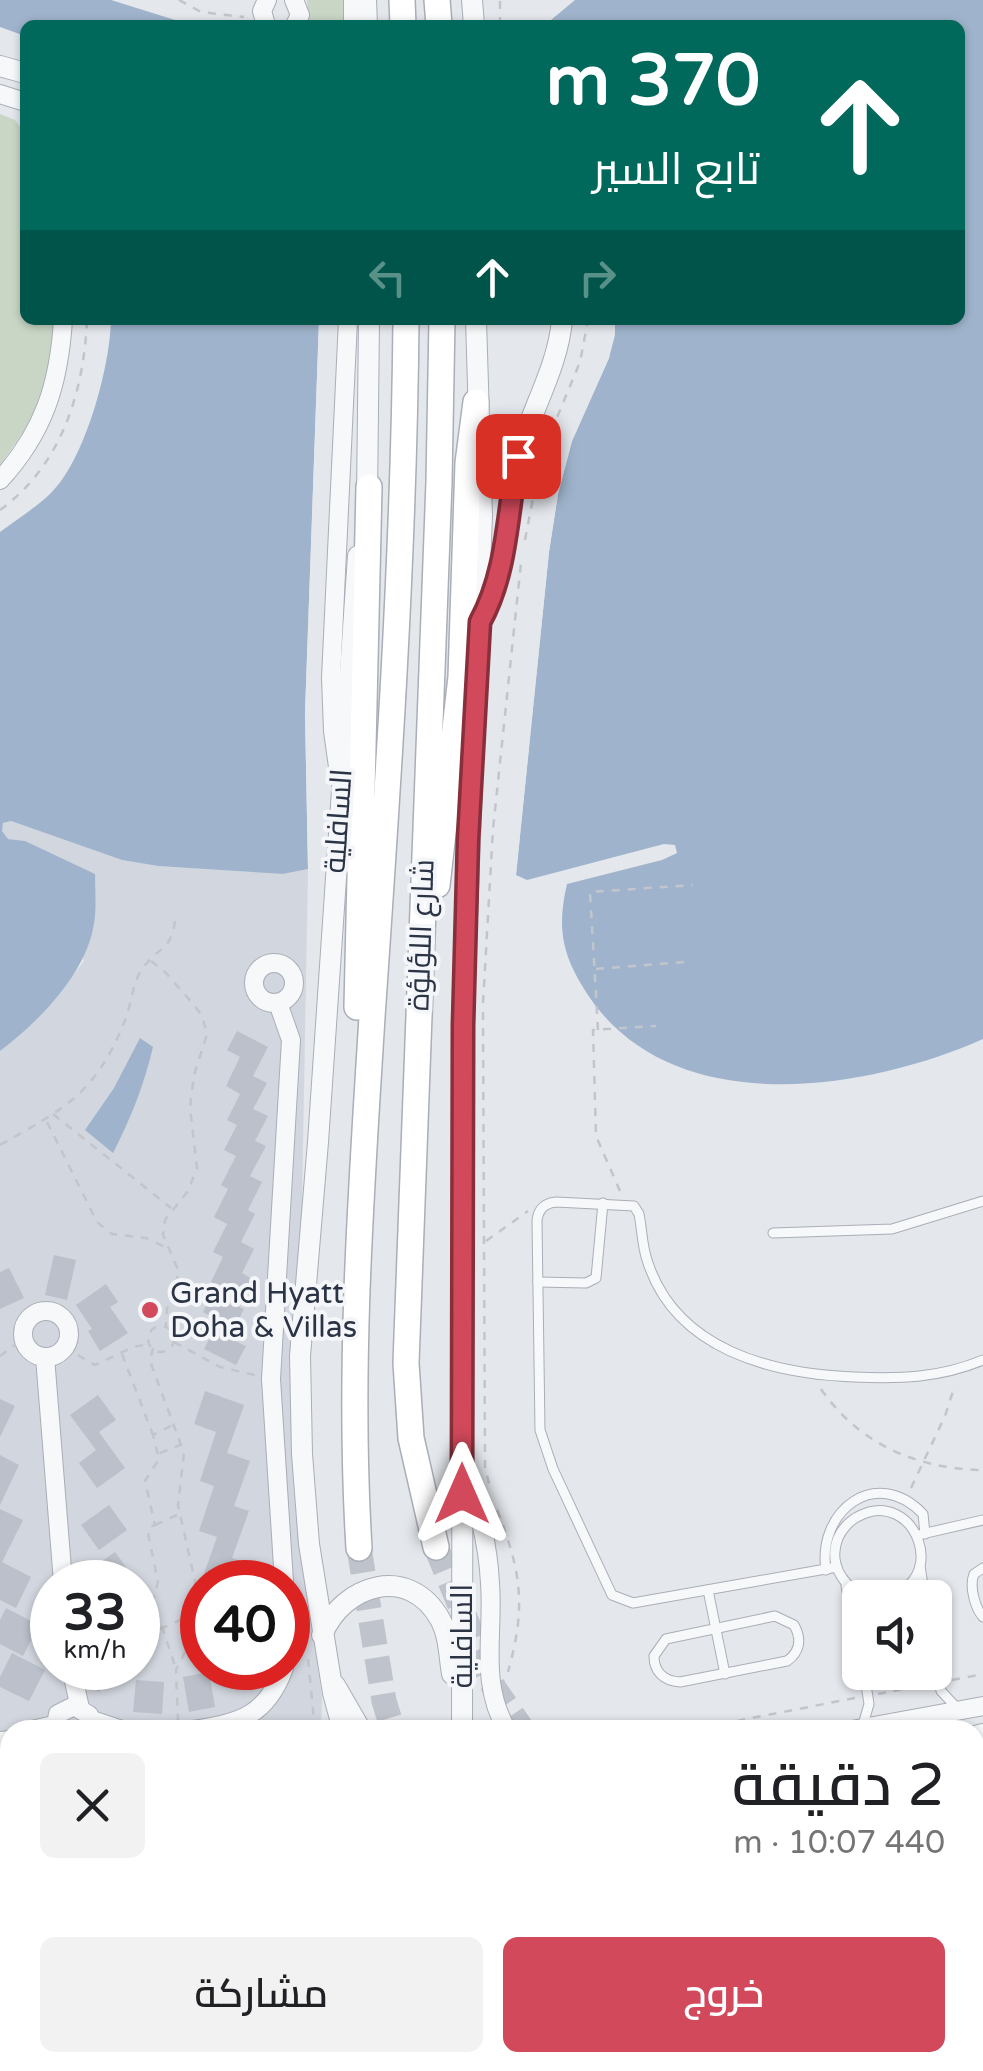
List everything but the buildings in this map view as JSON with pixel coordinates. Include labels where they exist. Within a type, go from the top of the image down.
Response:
[{"type":"main road","name":"شارع اللؤلؤة","points":[[360,1548],[353,1444],[364,1140],[404,476],[406,325]]},
{"type":"main road","name":"شارع اللؤلؤة","points":[[436,1547],[414,1456],[406,1363],[440,482],[442,325]]},
{"type":"main road","points":[[418,1053],[458,715],[468,463],[476,402]]},
{"type":"main road","points":[[364,1140],[356,1104],[355,1068],[369,487]]},
{"type":"street","points":[[0,480],[28,446],[48,409],[59,368],[63,325]]},
{"type":"street","points":[[341,784],[332,731],[331,678],[348,325]]},
{"type":"street","name":"السافلية","points":[[341,1720],[322,1634],[305,1499],[300,1356],[318,1142],[353,594],[369,487],[369,325]]},
{"type":"street","name":"السافلية","points":[[461,1720],[463,1026],[482,515],[476,325]]},
{"type":"street","points":[[480,622],[502,561],[518,456],[555,361],[561,325]]},
{"type":"street","points":[[278,1003],[292,1040],[271,1378],[283,1560]]},
{"type":"street","points":[[51,1311],[68,1326],[64,1348],[44,1356],[31,1351],[24,1338],[30,1317],[51,1311]]},
{"type":"street","points":[[44,1356],[62,1560]]},
{"type":"street","points":[[461,1462],[481,1511],[487,1542],[491,1588],[489,1682],[502,1720]]},
{"type":"street","points":[[322,1634],[339,1605],[369,1588],[386,1586],[418,1596],[432,1608],[447,1638],[459,1720]]},
{"type":"street","points":[[332,1684],[355,1720]]},
{"type":"street","name":"السافلية","points":[[330,1720],[332,1684]]},
{"type":"street","points":[[65,1690],[73,1720]]},
{"type":"street","points":[[237,1720],[252,1713],[277,1690]]},
{"type":"street","points":[[905,1720],[983,1706]]},
{"type":"lane","points":[[774,1232],[892,1228],[983,1201]]},
{"type":"lane","points":[[831,1569],[633,1603],[618,1599],[607,1589],[543,1444],[538,1416],[539,1211],[552,1202],[621,1204],[637,1210],[651,1272],[666,1298],[690,1324],[719,1345],[754,1362],[811,1376],[917,1379],[983,1360]]},
{"type":"lane","points":[[538,1282],[586,1283],[596,1278],[602,1203]]},
{"type":"lane","points":[[843,1580],[831,1569],[826,1537],[844,1507],[868,1495],[891,1495],[906,1500],[923,1514],[922,1580]]},
{"type":"lane","points":[[831,1569],[838,1538],[857,1516],[886,1512],[921,1534]]},
{"type":"lane","points":[[921,1534],[983,1520]]},
{"type":"lane","points":[[910,1580],[920,1566]]},
{"type":"lane","points":[[983,1568],[974,1574],[971,1583],[983,1618]]},
{"type":"lane","points":[[708,1590],[724,1674]]},
{"type":"lane","points":[[782,1617],[794,1624],[800,1638],[797,1652],[787,1661],[672,1682],[660,1675],[654,1663],[656,1649],[666,1639],[715,1628],[782,1617]]},
{"type":"lane","points":[[860,1720],[868,1690]]},
{"type":"lane","points":[[942,1690],[959,1710]]},
{"type":"path","points":[[179,0],[201,12],[265,14]]},
{"type":"path","points":[[524,547],[540,456],[580,362],[587,325]]},
{"type":"path","points":[[490,1485],[484,1466],[483,1010],[494,830],[521,561]]},
{"type":"path","points":[[598,1030],[590,892],[693,885]]},
{"type":"path","points":[[0,1145],[46,1120],[84,1092],[101,1072],[126,1018],[140,972],[169,945],[176,913]]},
{"type":"path","points":[[152,961],[194,1005],[207,1034],[194,1075],[190,1107],[197,1168],[188,1191],[165,1220],[166,1248]]},
{"type":"path","points":[[595,969],[684,962]]},
{"type":"path","points":[[621,1204],[614,1173],[596,1136],[593,1030],[656,1026]]},
{"type":"path","points":[[53,1114],[172,1208]]},
{"type":"path","points":[[46,1120],[97,1222],[122,1238],[146,1238],[166,1248],[177,1261],[179,1272],[166,1326]]},
{"type":"path","points":[[484,1243],[526,1210],[539,1211]]},
{"type":"path","points":[[166,1326],[173,1333],[174,1342]]},
{"type":"path","points":[[149,1344],[152,1330],[166,1326]]},
{"type":"path","points":[[0,1356],[24,1338]]},
{"type":"path","points":[[174,1342],[220,1367],[271,1378]]},
{"type":"path","points":[[149,1344],[163,1352],[174,1342]]},
{"type":"path","points":[[64,1348],[95,1365],[149,1344]]},
{"type":"path","points":[[153,1348],[150,1361],[185,1459],[178,1495],[192,1560]]},
{"type":"path","points":[[122,1352],[160,1453],[146,1478],[155,1525]]},
{"type":"path","points":[[906,1500],[945,1416],[960,1369]]},
{"type":"path","points":[[811,1376],[834,1409],[864,1435],[923,1463],[983,1470]]},
{"type":"path","points":[[153,1435],[173,1426]]},
{"type":"path","points":[[160,1453],[181,1444]]},
{"type":"path","points":[[494,1503],[515,1554],[521,1604],[517,1640],[506,1678]]},
{"type":"path","points":[[154,1560],[150,1527],[180,1514]]},
{"type":"path","points":[[178,1720],[176,1670],[160,1629],[180,1621]]},
{"type":"path","points":[[176,1670],[180,1662]]},
{"type":"path","points":[[741,1720],[897,1690]]},
{"type":"shaded area","name":"Grand Hyatt Doha & Villas","points":[[11,821],[122,860],[158,866],[283,874],[308,869],[301,1256],[304,1560],[180,1560],[180,1690],[310,1690],[310,1613],[321,1720],[0,1720],[0,1051],[56,997],[84,961],[25,841],[8,839],[1,831],[3,823]]},
{"type":"green space","points":[[307,0],[350,0],[351,20],[309,20]]},
{"type":"green space","points":[[0,114],[20,126],[20,325],[54,325],[53,356],[41,409],[0,464]]},
{"type":"water","points":[[0,0],[111,0],[175,20],[20,20],[20,34],[0,27]]},
{"type":"water","points":[[575,0],[983,0],[983,1039],[884,1072],[830,1081],[774,1084],[721,1079],[671,1064],[626,1037],[590,998],[568,957],[562,916],[567,884],[662,860],[677,853],[675,845],[664,844],[527,880],[516,875],[558,494],[572,441],[609,358],[614,325],[965,325],[965,20],[551,20]]},
{"type":"water","points":[[111,325],[319,325],[305,713],[308,869],[283,874],[158,866],[122,860],[11,821],[3,823],[2,831],[8,839],[25,841],[95,874],[95,902],[88,947],[80,964],[57,997],[0,1051],[0,532],[50,494],[74,460],[93,412]]},
{"type":"water","points":[[140,1038],[153,1047],[136,1101],[113,1153],[85,1130],[114,1088]]},
{"type":"pier","points":[[319,325],[324,325],[310,713],[313,869],[308,869],[305,713]]},
{"type":"pier","points":[[609,325],[615,325],[609,358],[572,441],[558,494],[516,875],[511,875],[553,494],[567,439],[604,356]]},
{"type":"tunnel","points":[[436,1547],[494,1688],[516,1720]]},
{"type":"tunnel","points":[[359,1548],[390,1720]]},
{"type":"place","name":"Grand Hyatt Doha & Villas","points":[[150,1310]]},
{"type":"route","points":[[462,1494],[463,1026],[468,840],[480,622],[502,561],[518,456]]}]
